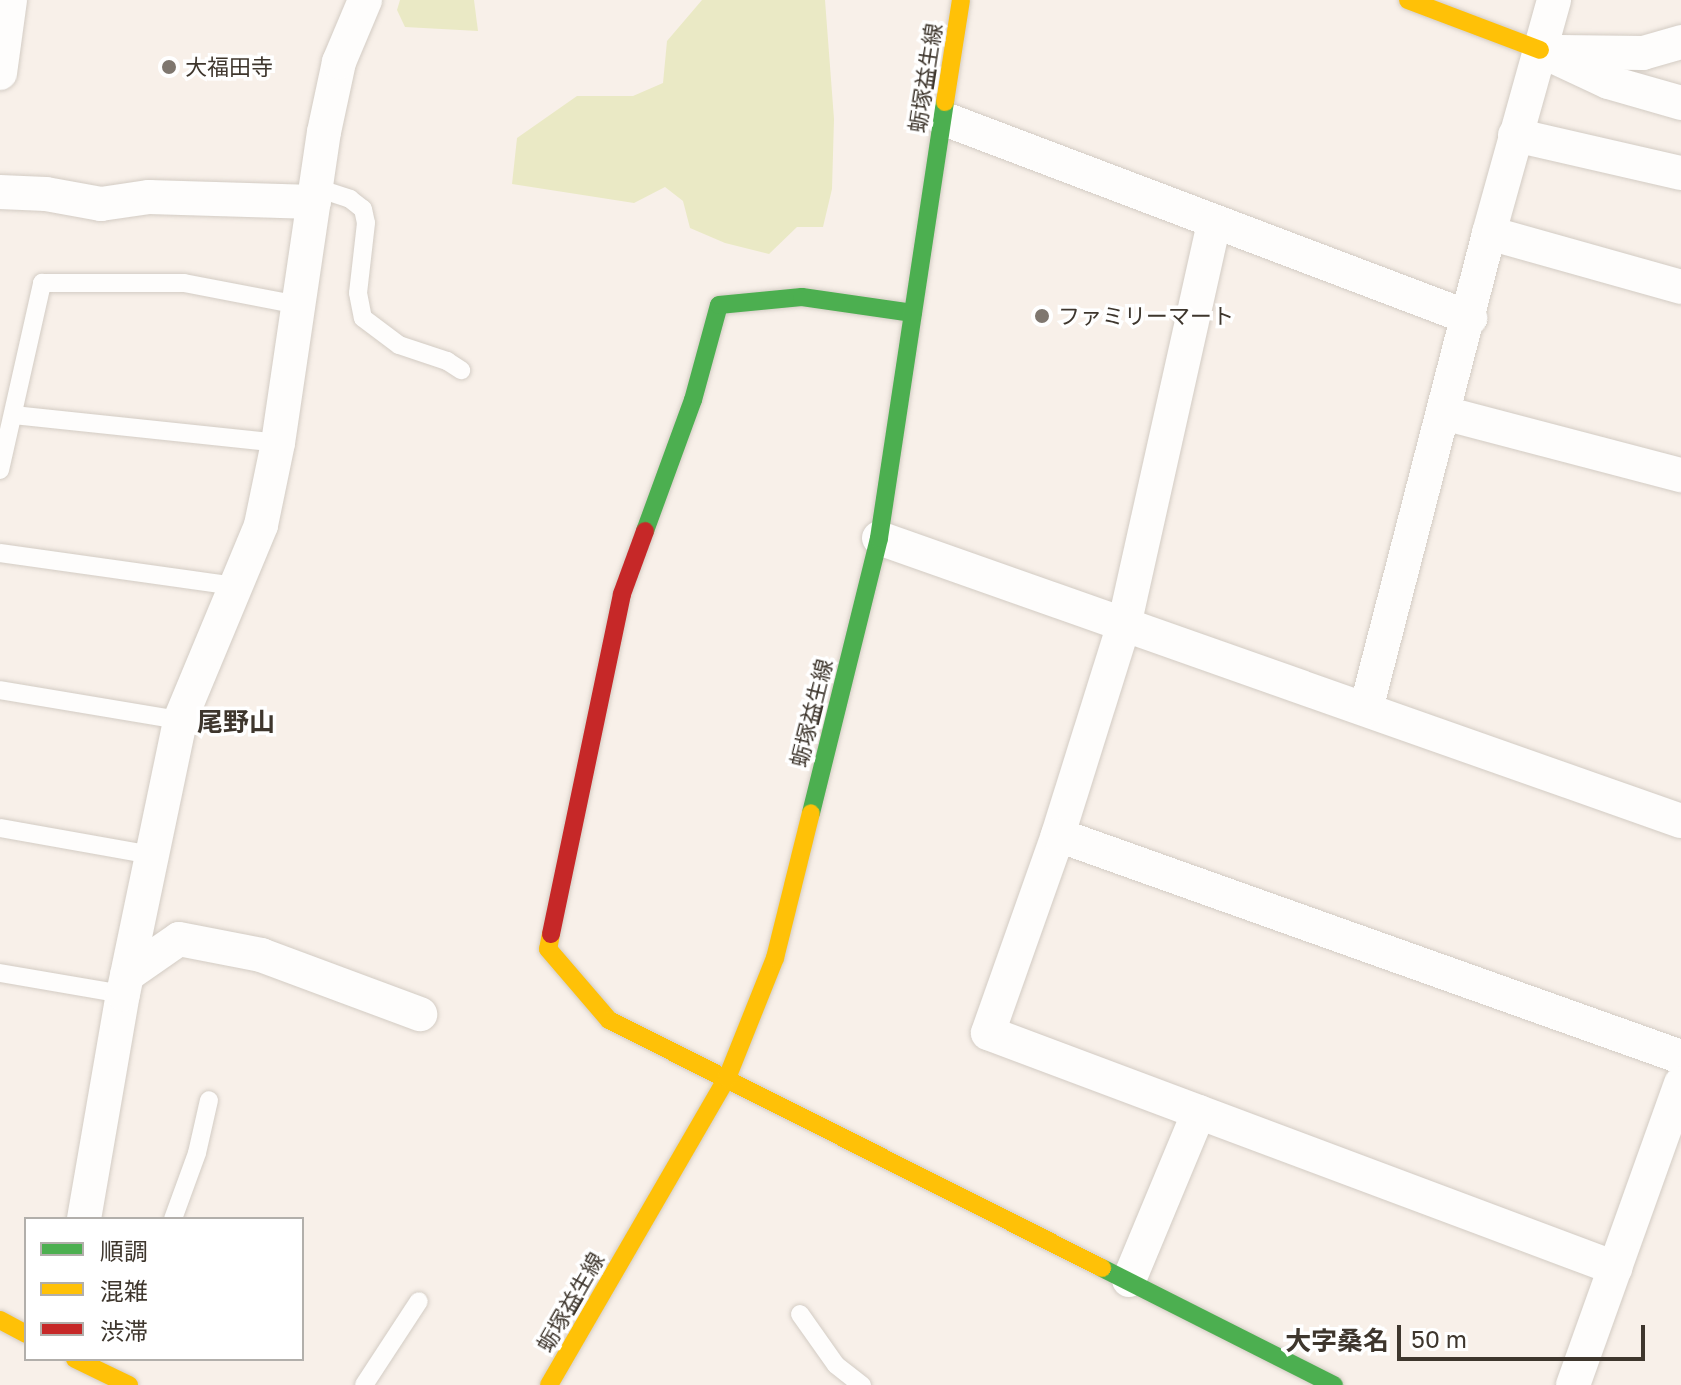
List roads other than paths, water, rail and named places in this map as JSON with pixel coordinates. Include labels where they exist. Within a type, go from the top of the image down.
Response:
[{"type":"street","points":[[0,73],[10,0]]},
{"type":"street","points":[[84,1217],[125,984],[180,720],[261,525],[278,443],[315,195],[339,62],[365,0]]},
{"type":"street","name":"蛎塚益生線","points":[[549,1385],[727,1078],[775,958],[879,538],[961,0]]},
{"type":"street","points":[[1408,0],[1540,50],[1608,82],[1681,103]]},
{"type":"street","points":[[1366,709],[1470,318],[1489,233],[1554,0]]},
{"type":"street","points":[[1540,50],[1605,55],[1643,53],[1681,42]]},
{"type":"street","points":[[942,118],[1470,318]]},
{"type":"street","points":[[1515,135],[1681,173]]},
{"type":"street","points":[[0,192],[46,194],[101,204],[149,197],[315,195]]},
{"type":"street","points":[[1214,223],[1124,624],[1058,835],[988,1033],[1615,1268]]},
{"type":"street","points":[[1489,233],[1681,287]]},
{"type":"street","points":[[913,313],[802,297],[719,305],[693,400],[622,594],[548,949],[609,1020],[1334,1385]]},
{"type":"street","points":[[1444,413],[1681,475]]},
{"type":"street","points":[[879,538],[1681,821]]},
{"type":"street","points":[[1058,835],[1681,1057]]},
{"type":"street","points":[[125,984],[179,939],[261,955],[420,1014]]},
{"type":"street","points":[[1573,1385],[1681,1084]]},
{"type":"street","points":[[1129,1280],[1199,1112]]},
{"type":"street","points":[[0,1320],[24,1333]]},
{"type":"street","points":[[84,1361],[115,1368],[129,1385]]},
{"type":"lane","points":[[315,195],[350,199],[363,209],[366,223],[358,293],[363,318],[399,345],[447,361],[461,370]]},
{"type":"lane","points":[[0,470],[42,283],[184,283],[298,305]]},
{"type":"lane","points":[[13,415],[278,443]]},
{"type":"lane","points":[[0,553],[235,586]]},
{"type":"lane","points":[[0,690],[180,720]]},
{"type":"lane","points":[[0,828],[151,855]]},
{"type":"lane","points":[[0,973],[125,984]]},
{"type":"lane","points":[[174,1217],[197,1153],[209,1100]]},
{"type":"lane","points":[[364,1385],[419,1301]]},
{"type":"lane","points":[[800,1314],[836,1365],[862,1385]]},
{"type":"place","name":"大福田寺","points":[[169,67]]},
{"type":"place","name":"ファミリーマート","points":[[1042,316]]},
{"type":"district","name":"尾野山","points":[[236,722]]},
{"type":"district","name":"大字桑名","points":[[1337,1341]]}]
